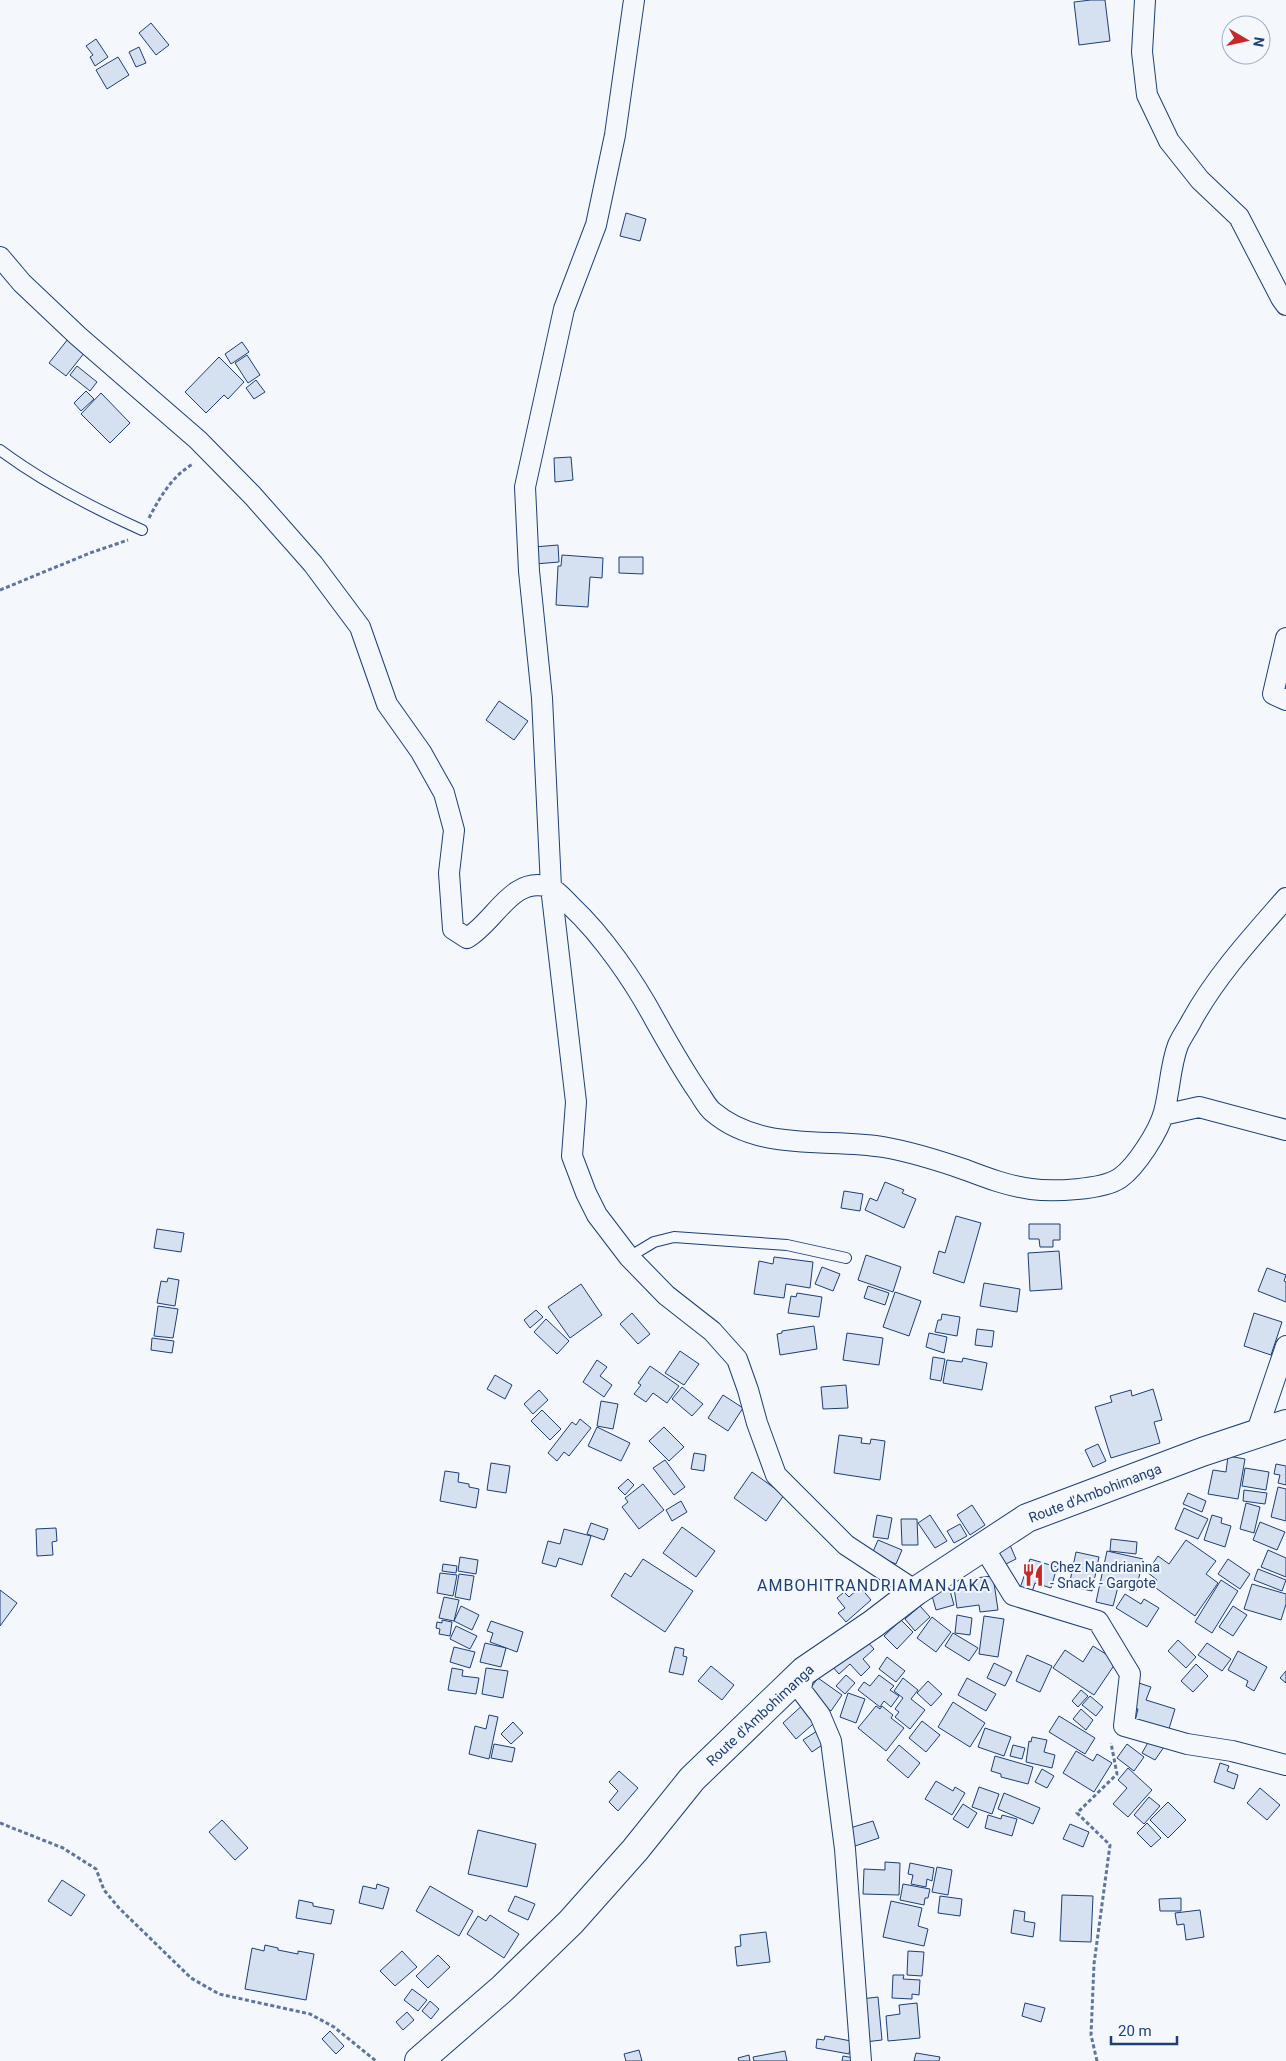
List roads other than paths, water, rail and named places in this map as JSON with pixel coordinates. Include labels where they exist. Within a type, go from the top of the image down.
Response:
[{"type":"street","points":[[634,0],[615,135],[596,225],[564,309],[525,487],[529,571],[542,698],[551,888],[576,1102],[572,1156],[586,1193],[598,1215],[629,1257],[666,1295],[712,1331],[737,1359],[748,1390],[756,1423],[776,1475],[846,1545],[916,1591]]},
{"type":"street","points":[[1145,0],[1142,52],[1147,95],[1169,141],[1200,180],[1239,218],[1280,298],[1286,305]]},
{"type":"street","points":[[0,257],[22,283],[78,336],[198,440],[253,496],[313,564],[360,627],[388,704],[421,752],[444,793],[454,830],[449,873],[453,929],[467,938],[479,931],[508,897],[531,885],[551,888],[592,926],[650,1010],[683,1070],[712,1111],[737,1127],[764,1137],[792,1141],[884,1147],[964,1169],[992,1181],[1032,1190],[1104,1186],[1121,1178],[1140,1156],[1163,1115],[1178,1046],[1206,995],[1244,945],[1286,898]]},
{"type":"street","points":[[1286,638],[1273,694],[1286,700]]},
{"type":"street","points":[[1163,1115],[1199,1107],[1286,1130]]},
{"type":"street","points":[[1256,1434],[1286,1346]]},
{"type":"street","name":"Route d'Ambohimanga","points":[[418,2061],[503,1988],[571,1922],[634,1850],[692,1779],[804,1672],[874,1624],[916,1591],[986,1547],[1027,1518],[1202,1452],[1286,1424]]},
{"type":"street","points":[[986,1547],[1013,1596],[1098,1622],[1130,1674],[1124,1726],[1187,1744],[1232,1751],[1286,1765]]},
{"type":"street","points":[[804,1672],[801,1690],[820,1715],[830,1740],[845,1849],[862,2061]]},
{"type":"lane","points":[[0,450],[22,466],[108,515],[142,530]]},
{"type":"lane","points":[[629,1257],[654,1242],[674,1237],[787,1245],[846,1258]]},
{"type":"place","name":"Chez Nandrianina - Snack - Gargote","points":[[1033,1575]]},
{"type":"district","name":"AMBOHITRANDRIAMANJAKA","points":[[874,1585]]}]
